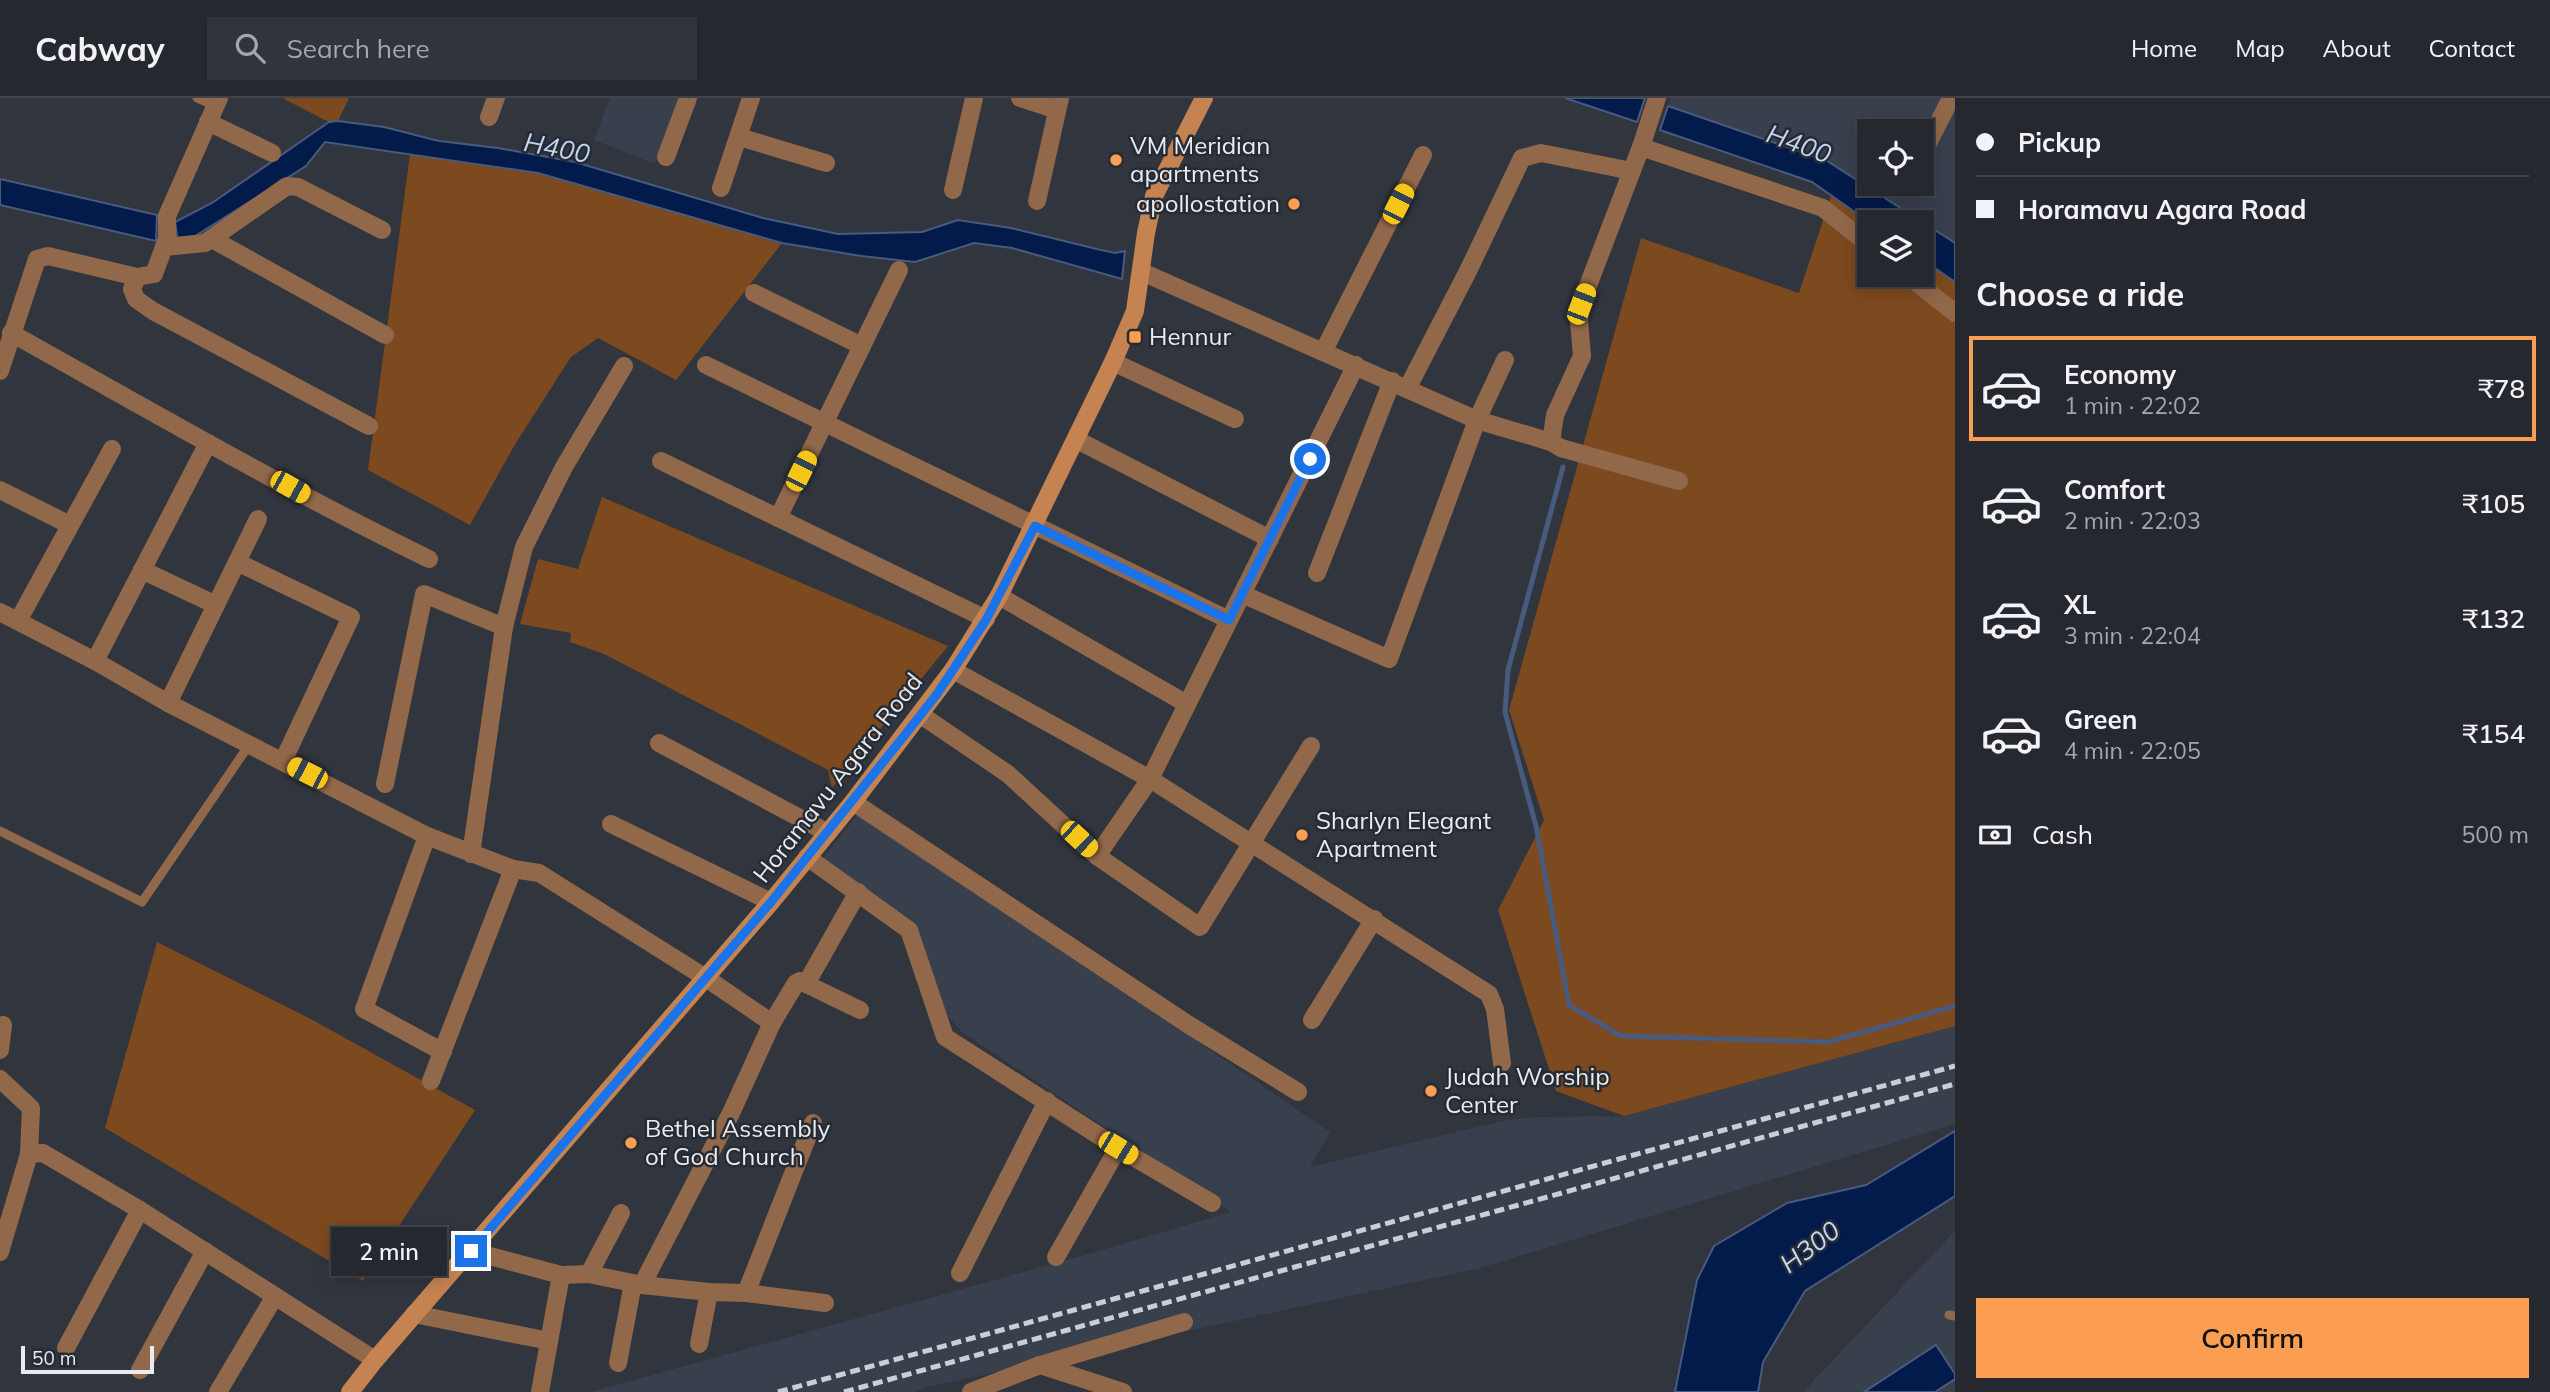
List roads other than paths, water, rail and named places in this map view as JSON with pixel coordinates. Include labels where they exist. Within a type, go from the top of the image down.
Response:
[{"type":"street","points":[[489,117],[496,98]]},
{"type":"street","points":[[667,157],[688,98]]},
{"type":"street","points":[[721,188],[751,98]]},
{"type":"street","points":[[953,190],[974,98]]},
{"type":"street","points":[[1020,98],[1059,104],[1037,201]]},
{"type":"street","name":"Horamavu Agara Road","points":[[350,1392],[828,833],[921,715],[986,620],[1077,440],[1135,311],[1154,197],[1204,98]]},
{"type":"street","points":[[1551,442],[1555,415],[1581,356],[1581,304],[1642,147],[1657,98]]},
{"type":"street","points":[[1934,131],[1951,98]]},
{"type":"street","points":[[0,371],[37,259],[48,256],[137,277],[154,274],[165,243],[167,216],[214,109],[272,152]]},
{"type":"street","points":[[739,137],[826,163]]},
{"type":"street","points":[[1642,147],[1823,208],[1857,235]]},
{"type":"street","points":[[1317,573],[1400,385],[1468,271],[1522,158],[1541,153],[1632,171]]},
{"type":"street","points":[[1323,352],[1423,155]]},
{"type":"street","points":[[165,243],[195,246],[212,239],[287,186],[298,187],[382,230]]},
{"type":"street","points":[[212,239],[384,335]]},
{"type":"street","points":[[778,518],[899,270]]},
{"type":"street","points":[[1142,272],[1478,419],[1551,442],[1561,448],[1679,481]]},
{"type":"street","points":[[137,277],[132,289],[136,299],[153,312],[369,426]]},
{"type":"street","points":[[1922,287],[1955,313]]},
{"type":"street","points":[[754,293],[862,346]]},
{"type":"street","points":[[11,332],[208,443],[429,559]]},
{"type":"street","points":[[1242,594],[1389,659],[1478,419],[1504,360]]},
{"type":"street","points":[[1113,362],[1235,419]]},
{"type":"street","points":[[706,365],[1229,620]]},
{"type":"street","points":[[1097,856],[1150,779],[1356,365]]},
{"type":"street","points":[[471,854],[504,627],[524,547],[564,467],[624,366]]},
{"type":"street","points":[[1077,440],[1270,539]]},
{"type":"street","points":[[95,661],[208,443]]},
{"type":"street","points":[[18,621],[111,449]]},
{"type":"street","points":[[661,461],[986,620]]},
{"type":"street","points":[[0,490],[70,525]]},
{"type":"street","points":[[168,703],[258,519]]},
{"type":"street","points":[[237,562],[351,617],[283,761]]},
{"type":"street","points":[[142,570],[216,605]]},
{"type":"street","points":[[386,784],[424,594],[504,627]]},
{"type":"street","points":[[999,596],[1187,704]]},
{"type":"street","points":[[0,612],[95,661],[168,703],[427,836],[513,869],[539,873],[706,978],[772,1023]]},
{"type":"street","points":[[953,670],[1150,779],[1489,994],[1495,1009],[1502,1063]]},
{"type":"street","points":[[921,715],[1008,774],[1097,856],[1200,927],[1311,746]]},
{"type":"street","points":[[659,743],[828,833]]},
{"type":"street","points":[[853,802],[1177,1017],[1298,1092]]},
{"type":"street","points":[[611,824],[771,902]]},
{"type":"street","points":[[427,836],[364,1009],[443,1052]]},
{"type":"street","points":[[807,857],[909,930],[945,1037],[1118,1148],[1212,1203]]},
{"type":"street","points":[[431,1081],[513,869]]},
{"type":"street","points":[[806,984],[858,892]]},
{"type":"street","points":[[1312,1020],[1374,919]]},
{"type":"street","points":[[618,1363],[638,1284],[730,1113],[772,1023],[796,983],[800,981],[860,1010]]},
{"type":"street","points":[[0,1050],[4,1025]]},
{"type":"street","points":[[0,1079],[31,1108],[29,1154],[4,1220],[0,1252]]},
{"type":"street","points":[[960,1273],[1047,1101]]},
{"type":"street","points":[[746,1293],[813,1123]]},
{"type":"street","points":[[1056,1257],[1118,1148]]},
{"type":"street","points":[[29,1154],[43,1153],[140,1210],[375,1360]]},
{"type":"street","points":[[66,1348],[140,1210]]},
{"type":"street","points":[[589,1274],[621,1213]]},
{"type":"street","points":[[140,1370],[205,1251]]},
{"type":"street","points":[[471,1251],[561,1275],[589,1274],[638,1284],[825,1303]]},
{"type":"street","points":[[540,1392],[561,1275]]},
{"type":"street","points":[[699,1344],[709,1292]]},
{"type":"street","points":[[218,1392],[275,1296]]},
{"type":"street","points":[[414,1314],[549,1341]]},
{"type":"street","points":[[972,1392],[1040,1365],[1184,1322]]},
{"type":"street","points":[[1040,1365],[1123,1392]]},
{"type":"lane","points":[[197,98],[214,109]]},
{"type":"lane","points":[[0,831],[142,902],[249,745]]},
{"type":"water","points":[[1565,98],[1645,98],[1637,122]]},
{"type":"water","points":[[1668,106],[1827,161],[1857,180],[1857,196],[1882,196],[1903,210],[1857,210],[1857,214],[1812,182],[1660,130]]},
{"type":"water","points":[[329,122],[384,127],[439,141],[575,162],[763,218],[838,234],[922,232],[958,220],[1011,228],[1115,253],[1125,251],[1122,279],[1012,248],[974,243],[915,262],[782,243],[538,173],[325,142],[306,166],[192,238],[178,241],[175,222],[212,203]]},
{"type":"water","points":[[0,179],[157,215],[156,241],[0,205]]},
{"type":"water","points":[[1934,230],[1955,243],[1955,282],[1934,267]]},
{"type":"water","name":"H300","points":[[1955,1131],[1955,1196],[1805,1291],[1763,1362],[1758,1392],[1675,1392],[1697,1280],[1714,1246],[1787,1203],[1866,1185]]},
{"type":"water","points":[[1936,1345],[1955,1374],[1955,1379],[1935,1392],[1864,1392]]},
{"type":"waterway","points":[[1563,467],[1508,670],[1505,712],[1536,826],[1569,1005],[1621,1036],[1828,1042],[1955,1006]]},
{"type":"railway","points":[[778,1392],[1955,1066]]},
{"type":"railway","points":[[844,1392],[1955,1084]]},
{"type":"place","name":"VM Meridian apartments","points":[[1116,160]]},
{"type":"place","name":"apollostation","points":[[1294,204]]},
{"type":"place","name":"Hennur","points":[[1135,337]]},
{"type":"place","name":"Sharlyn Elegant Apartment","points":[[1302,835]]},
{"type":"place","name":"Judah Worship Center","points":[[1431,1091]]},
{"type":"place","name":"Bethel Assembly of God Church","points":[[631,1143]]},
{"type":"water label","name":"H400","points":[[1799,144]]},
{"type":"water label","name":"H400","points":[[557,148]]}]
